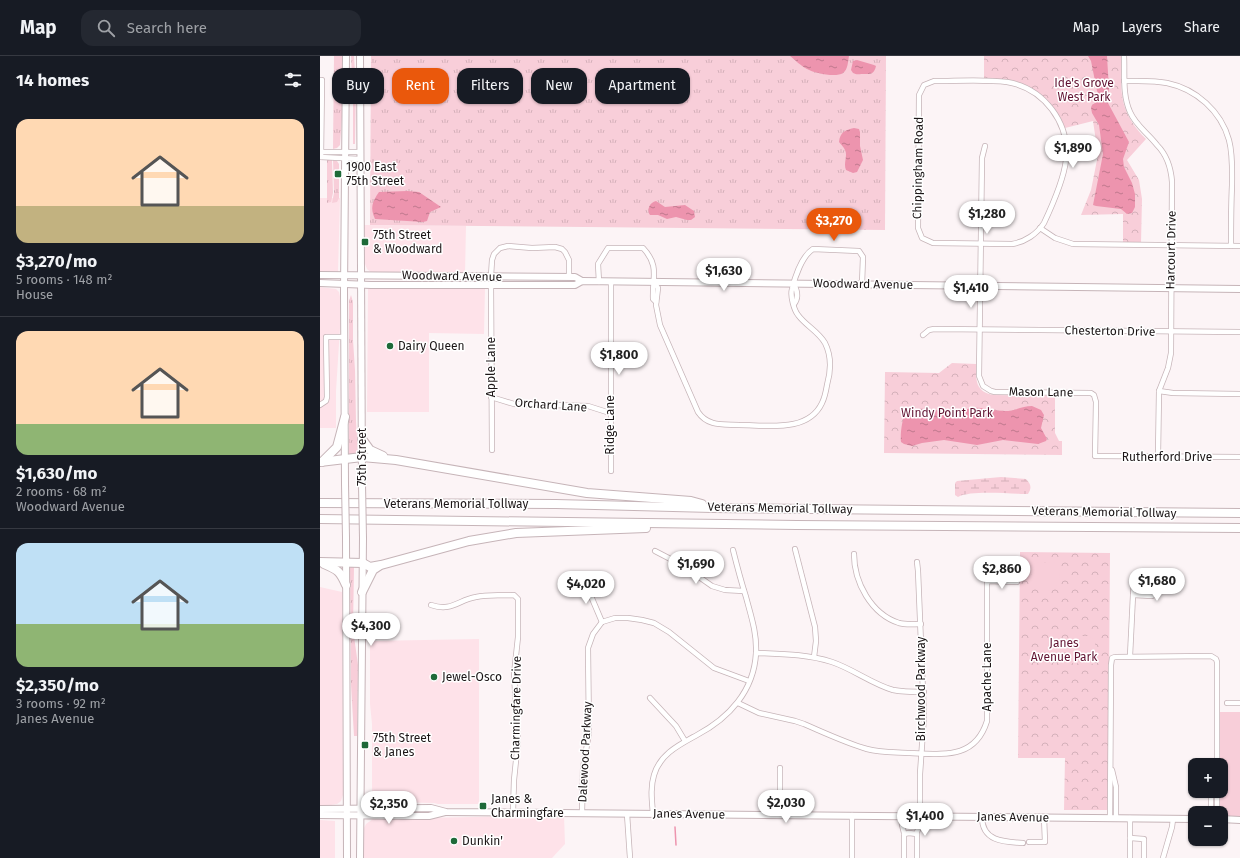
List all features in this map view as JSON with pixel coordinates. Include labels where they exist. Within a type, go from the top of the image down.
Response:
[{"type":"highway","points":[[321,462],[337,447],[345,418]]},
{"type":"highway","points":[[362,439],[370,450],[396,460]]},
{"type":"highway","points":[[321,462],[362,457],[396,460],[587,493],[691,501],[712,508]]},
{"type":"highway","name":"Veterans Memorial Tollway","points":[[320,503],[556,504],[712,508],[1238,513]]},
{"type":"highway","name":"Veterans Memorial Tollway","points":[[320,519],[1240,529]]},
{"type":"highway","points":[[320,562],[363,563],[370,567],[516,532],[660,528],[691,524]]},
{"type":"highway","points":[[320,562],[338,570],[342,574],[346,585]]},
{"type":"highway","points":[[362,592],[373,570],[381,565]]},
{"type":"main road","name":"75th Street","points":[[346,56],[344,337],[347,858]]},
{"type":"main road","name":"75th Street","points":[[360,56],[363,538],[360,858]]},
{"type":"main road","name":"Woodward Avenue","points":[[320,275],[575,277],[582,281],[599,282],[1240,288]]},
{"type":"main road","name":"Woodward Avenue","points":[[320,283],[361,285],[575,285],[582,281]]},
{"type":"main road","name":"Janes Avenue","points":[[320,809],[431,808],[446,812]]},
{"type":"main road","name":"Janes Avenue","points":[[320,816],[429,816],[446,812],[513,812],[1188,819]]},
{"type":"main road","points":[[1228,819],[1240,820]]},
{"type":"street","name":"Harcourt Drive","points":[[1124,56],[1125,97],[1132,116],[1139,127],[1158,145],[1171,170],[1172,246],[1170,361],[1159,391],[1158,456]]},
{"type":"street","points":[[320,80],[322,80],[321,154],[360,156]]},
{"type":"street","name":"Chippingham Road","points":[[981,243],[929,242],[922,238],[918,228],[919,95],[924,84],[934,81],[1007,82],[1022,86],[1032,91],[1048,104],[1059,120],[1064,132],[1066,161],[1063,175],[1040,228]]},
{"type":"street","points":[[1124,81],[1158,82],[1182,87],[1210,106],[1217,115],[1227,134],[1232,156],[1231,246]]},
{"type":"street","points":[[980,330],[982,158],[985,146]]},
{"type":"street","points":[[981,243],[1012,244],[1020,242],[1028,239],[1040,228],[1055,238],[1073,244],[1240,246]]},
{"type":"street","points":[[491,276],[492,260],[494,254],[500,248],[508,246],[532,248],[555,246],[562,249],[568,256],[569,277]]},
{"type":"street","points":[[599,282],[598,264],[608,248],[643,248],[648,253],[655,270],[652,288],[653,299],[656,302],[660,325],[698,412],[707,421],[719,424],[794,424],[811,417],[819,408],[825,397],[830,370],[828,350],[817,332],[797,314],[794,304],[796,301],[797,290],[794,284],[798,269],[809,251],[813,249],[860,251],[863,257],[862,284]]},
{"type":"street","name":"Ridge Lane","points":[[611,282],[611,472]]},
{"type":"street","name":"Apple Lane","points":[[491,285],[492,450]]},
{"type":"street","name":"Chesterton Drive","points":[[923,335],[929,330],[934,329],[1240,332]]},
{"type":"street","name":"Mason Lane","points":[[980,330],[980,378],[983,386],[989,390],[995,392],[1088,393],[1094,395],[1096,402],[1095,456]]},
{"type":"street","points":[[320,405],[326,401],[327,397],[326,337],[344,337]]},
{"type":"street","points":[[1159,391],[1173,393],[1240,394]]},
{"type":"street","name":"Orchard Lane","points":[[491,397],[514,404],[588,406],[610,413]]},
{"type":"street","name":"Rutherford Drive","points":[[1095,456],[1240,457]]},
{"type":"street","points":[[795,549],[814,627],[816,641],[814,658]]},
{"type":"street","points":[[653,814],[651,792],[652,781],[656,770],[666,754],[718,722],[738,703],[754,668],[756,653],[755,630],[733,550]]},
{"type":"street","points":[[655,551],[682,565],[712,586],[724,590],[744,591]]},
{"type":"street","points":[[854,554],[855,570],[858,581],[876,608],[886,616],[900,623],[921,624]]},
{"type":"street","name":"Birchwood Parkway","points":[[917,562],[924,692],[924,721],[920,780],[920,827],[917,834],[918,858]]},
{"type":"street","points":[[584,582],[602,622],[615,618],[628,618],[654,623],[669,632],[714,668],[749,681]]},
{"type":"street","name":"Apache Lane","points":[[921,753],[944,754],[960,751],[972,745],[984,731],[988,716],[987,582],[1017,582]]},
{"type":"street","points":[[1130,656],[1133,595],[1134,582],[1152,583],[1152,596],[1133,595]]},
{"type":"street","name":"Charmingfare Drive","points":[[431,606],[451,607],[474,597],[483,596],[514,595],[518,599],[518,637],[514,674],[518,741],[514,780],[513,812]]},
{"type":"street","name":"Dalewood Parkway","points":[[582,813],[582,768],[588,733],[588,648],[593,634],[602,622]]},
{"type":"street","points":[[756,653],[814,658],[840,665],[888,688],[901,692],[924,692]]},
{"type":"street","points":[[1113,818],[1111,766],[1112,658],[1117,656],[1211,656],[1216,659],[1217,758]]},
{"type":"street","points":[[650,698],[676,726],[685,741]]},
{"type":"street","points":[[738,703],[759,713],[800,722],[868,750],[880,752],[921,753]]},
{"type":"street","points":[[1227,703],[1240,703]]},
{"type":"street","points":[[780,768],[780,815]]},
{"type":"street","points":[[628,814],[630,858]]},
{"type":"street","points":[[852,815],[852,858]]},
{"type":"street","points":[[901,816],[904,834],[904,858]]},
{"type":"street","points":[[982,817],[983,829],[988,835],[1005,841],[1023,843]]},
{"type":"street","points":[[1028,842],[1045,842],[1044,817]]},
{"type":"street","points":[[1130,818],[1130,858]]},
{"type":"street","points":[[1163,858],[1173,819]]},
{"type":"street","points":[[904,834],[917,834]]},
{"type":"street","points":[[1130,838],[1144,839],[1144,858]]},
{"type":"shaded area","points":[[320,198],[340,198],[338,273],[320,273]]},
{"type":"shaded area","points":[[364,225],[466,226],[465,274],[372,273],[367,269],[365,264]]},
{"type":"shaded area","points":[[320,287],[336,289],[339,292],[340,297],[336,428],[320,428]]},
{"type":"shaded area","points":[[485,288],[484,334],[429,333],[429,412],[367,412],[368,289]]},
{"type":"shaded area","points":[[320,587],[342,592],[343,795],[341,801],[337,804],[331,805],[320,805]]},
{"type":"shaded area","points":[[479,639],[479,804],[438,804],[372,800],[370,641]]},
{"type":"shaded area","points":[[564,815],[565,844],[552,858],[364,858],[364,828],[366,824],[373,819]]},
{"type":"shaded area","points":[[320,820],[335,821],[335,858],[320,858]]},
{"type":"green space","points":[[334,56],[342,56],[342,68],[334,68]]},
{"type":"green space","points":[[351,56],[354,56],[355,68],[352,68]]},
{"type":"green space","points":[[371,56],[886,56],[885,230],[370,225],[371,104],[384,104],[384,68],[371,68]]},
{"type":"green space","name":"Ide's Grove West Park","points":[[984,56],[1121,56],[1122,91],[1126,110],[1130,119],[1146,139],[1127,160],[1139,180],[1142,199],[1141,243],[1123,242],[1123,214],[1081,215],[1091,190],[1098,155],[1093,121],[1065,128],[1059,115],[1051,104],[1034,89],[1011,82],[984,79]]},
{"type":"green space","points":[[333,104],[342,104],[340,145],[333,149]]},
{"type":"green space","points":[[353,104],[356,104],[355,144],[353,144]]},
{"type":"green space","points":[[327,160],[332,160],[333,193],[331,202],[327,203]]},
{"type":"green space","points":[[333,160],[337,161],[339,164],[339,198],[337,202],[332,203],[334,193]]},
{"type":"green space","points":[[351,295],[353,302],[353,340],[358,453],[349,455],[349,301]]},
{"type":"green space","name":"Windy Point Park","points":[[952,363],[976,364],[976,375],[980,388],[983,391],[994,395],[1055,396],[1055,433],[1059,441],[1062,441],[1062,455],[884,453],[885,372],[939,373]]},
{"type":"green space","points":[[1001,477],[1026,479],[1030,486],[1028,494],[990,493],[964,495],[958,497],[955,495],[955,483],[957,481]]},
{"type":"green space","name":"Janes Avenue Park","points":[[1020,552],[1110,553],[1108,810],[1064,810],[1065,758],[1018,758]]},
{"type":"green space","points":[[1055,562],[1059,569],[1060,576],[1055,587],[1044,591],[1031,584],[1032,563]]},
{"type":"green space","points":[[350,566],[354,567],[353,629],[358,665],[357,736],[354,736],[351,685]]},
{"type":"green space","points":[[1080,636],[1088,636],[1095,639],[1095,664],[1068,663],[1068,651]]},
{"type":"green space","points":[[1220,712],[1240,712],[1240,817],[1228,816],[1228,806],[1219,806],[1219,798],[1228,798],[1228,758],[1219,758]]},
{"type":"water","points":[[790,56],[849,56],[848,65],[845,72],[835,75],[810,71]]},
{"type":"water","points":[[1088,56],[1107,56],[1109,89],[1104,98],[1099,95],[1097,91],[1091,61]]},
{"type":"water","points":[[857,60],[876,66],[874,71],[870,74],[853,73],[851,70],[853,61]]},
{"type":"water","points":[[1100,100],[1105,100],[1108,103],[1129,142],[1123,159],[1124,167],[1132,183],[1135,194],[1135,207],[1132,213],[1127,214],[1121,209],[1093,205],[1103,154],[1099,125],[1092,113],[1091,108],[1092,105]]},
{"type":"water","points":[[854,128],[859,129],[860,132],[860,146],[863,160],[857,172],[853,173],[846,170],[846,152],[839,142],[840,136],[844,132]]},
{"type":"water","points":[[379,192],[419,192],[441,207],[430,212],[427,221],[423,222],[375,219],[372,205]]},
{"type":"water","points":[[656,201],[665,207],[685,205],[694,211],[695,217],[691,220],[687,220],[676,217],[667,219],[658,215],[650,215],[648,211],[649,206]]},
{"type":"water","points":[[1032,406],[1041,410],[1044,415],[1041,428],[1047,439],[1046,441],[1038,444],[1003,440],[977,445],[944,440],[912,446],[901,442],[901,430],[904,417],[907,412],[911,410],[928,409],[953,412],[978,408],[1005,411]]},
{"type":"waterway","points":[[675,827],[676,845]]},
{"type":"place","name":"1900 East 75th Street","points":[[338,174]]},
{"type":"place","name":"75th Street & Woodward","points":[[365,242]]},
{"type":"place","name":"Dairy Queen","points":[[390,346]]},
{"type":"place","name":"Jewel-Osco","points":[[434,677]]},
{"type":"place","name":"75th Street & Janes","points":[[365,745]]},
{"type":"place","name":"Janes & Charmingfare","points":[[483,806]]},
{"type":"place","name":"Dunkin'","points":[[454,841]]}]
